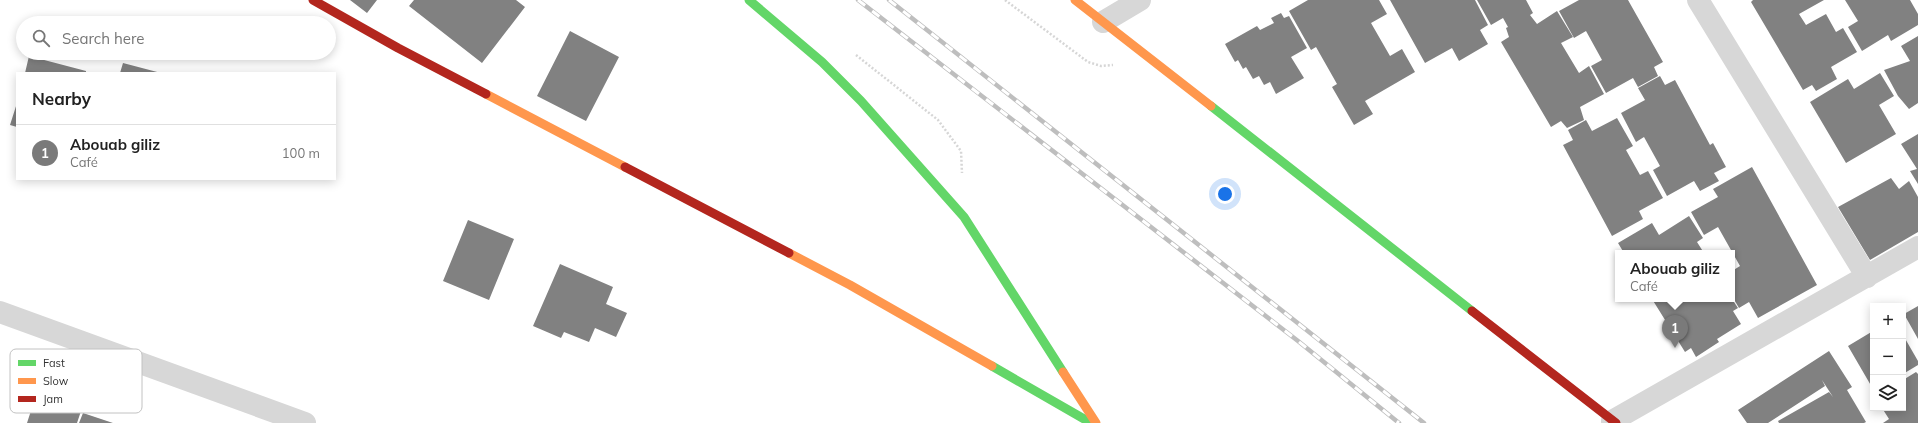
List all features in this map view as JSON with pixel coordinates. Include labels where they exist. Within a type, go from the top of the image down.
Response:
[{"type":"street","points":[[313,0],[398,48],[850,285],[1091,423]]},
{"type":"street","points":[[749,0],[822,62],[861,101],[964,217],[1096,423]]},
{"type":"street","points":[[1074,0],[1614,422],[1918,247]]},
{"type":"street","points":[[1103,22],[1140,0]]},
{"type":"street","points":[[1698,0],[1867,277]]},
{"type":"street","points":[[0,312],[102,349]]},
{"type":"street","points":[[142,364],[305,423]]},
{"type":"path","points":[[1005,0],[1088,62],[1100,66],[1112,65],[1134,47]]},
{"type":"building","points":[[350,0],[377,0],[367,13]]},
{"type":"building","points":[[414,0],[516,0],[525,7],[482,63],[409,6]]},
{"type":"building","points":[[1308,0],[1379,0],[1387,14],[1371,23],[1390,56],[1402,49],[1415,72],[1365,101],[1373,114],[1354,125],[1332,87],[1337,84],[1316,47],[1311,50],[1289,11]]},
{"type":"building","points":[[1390,0],[1475,0],[1488,25],[1480,30],[1488,44],[1459,61],[1452,48],[1425,63]]},
{"type":"building","points":[[1477,0],[1526,0],[1533,13],[1530,15],[1537,24],[1557,11],[1573,37],[1561,43],[1579,73],[1589,66],[1604,94],[1580,107],[1584,120],[1567,128],[1561,121],[1551,127],[1501,42],[1509,37],[1506,28],[1508,27],[1503,18],[1491,25]]},
{"type":"building","points":[[1579,0],[1628,0],[1663,62],[1654,67],[1658,76],[1638,87],[1633,78],[1606,93],[1591,66],[1602,60],[1586,31],[1574,38],[1559,11]]},
{"type":"building","points":[[1753,0],[1824,0],[1799,14],[1806,25],[1826,14],[1836,32],[1843,28],[1857,52],[1831,67],[1837,79],[1816,91],[1812,85],[1803,90],[1751,2]]},
{"type":"building","points":[[1845,0],[1910,0],[1918,14],[1918,25],[1891,41],[1888,35],[1862,51],[1848,27],[1858,21]]},
{"type":"building","points":[[1281,13],[1284,18],[1289,16],[1307,48],[1291,57],[1304,78],[1276,94],[1270,82],[1264,85],[1259,76],[1253,79],[1246,67],[1243,69],[1238,60],[1235,62],[1225,44],[1257,26],[1260,30],[1274,23],[1271,18]]},
{"type":"building","points":[[570,31],[619,57],[586,121],[537,96]]},
{"type":"building","points":[[1918,36],[1918,103],[1909,109],[1898,96],[1884,70],[1910,61],[1901,46]]},
{"type":"building","points":[[28,60],[44,60],[86,71],[86,72],[25,72]]},
{"type":"building","points":[[123,63],[157,72],[120,72]]},
{"type":"building","points":[[1880,73],[1894,96],[1879,105],[1896,134],[1846,163],[1810,102],[1848,79],[1854,89]]},
{"type":"building","points":[[1660,76],[1665,85],[1675,80],[1710,145],[1713,143],[1726,167],[1714,173],[1719,181],[1700,191],[1694,181],[1667,196],[1653,170],[1660,166],[1644,137],[1636,142],[1621,113],[1645,100],[1638,88]]},
{"type":"building","points":[[16,106],[16,127],[10,125]]},
{"type":"building","points":[[1617,118],[1633,146],[1626,150],[1640,175],[1648,171],[1663,198],[1639,211],[1643,219],[1612,236],[1563,145],[1573,140],[1568,130],[1586,120],[1592,131]]},
{"type":"building","points":[[1918,134],[1918,184],[1910,171],[1917,169],[1901,144]]},
{"type":"building","points":[[1752,167],[1817,285],[1758,318],[1749,302],[1739,308],[1735,301],[1735,269],[1740,266],[1735,257],[1735,250],[1731,250],[1718,227],[1704,235],[1691,212],[1718,197],[1713,189]]},
{"type":"building","points":[[1891,178],[1899,189],[1909,181],[1918,197],[1918,232],[1870,260],[1838,207]]},
{"type":"building","points":[[1689,216],[1703,238],[1697,242],[1702,250],[1622,250],[1618,243],[1652,223],[1659,235]]},
{"type":"building","points":[[468,220],[514,239],[489,300],[443,281]]},
{"type":"building","points":[[560,264],[613,287],[606,304],[627,313],[616,337],[595,328],[589,342],[564,332],[561,338],[533,326]]},
{"type":"building","points":[[1654,302],[1734,302],[1738,308],[1733,311],[1741,324],[1717,339],[1719,342],[1696,357],[1691,348],[1685,352]]},
{"type":"building","points":[[1918,306],[1918,339],[1906,318],[1906,313]]},
{"type":"building","points":[[1870,333],[1870,384],[1848,346]]},
{"type":"building","points":[[1906,340],[1918,361],[1918,365],[1906,372]]},
{"type":"building","points":[[1829,351],[1852,387],[1847,390],[1866,422],[1779,423],[1778,421],[1829,392],[1833,397],[1822,380],[1825,386],[1768,423],[1747,423],[1738,410]]},
{"type":"building","points":[[1916,372],[1918,374],[1918,423],[1883,423],[1889,419],[1884,411],[1906,411],[1906,378]]},
{"type":"building","points":[[30,413],[80,413],[77,423],[27,423]]},
{"type":"building","points":[[83,413],[113,423],[79,423]]},
{"type":"railway","points":[[858,0],[1298,341],[1399,423]]},
{"type":"railway","points":[[889,0],[1424,423]]},
{"type":"traffic: fast","points":[[749,0],[822,62],[861,101],[964,217],[1063,372]]},
{"type":"traffic: fast","points":[[1211,106],[1472,311]]},
{"type":"traffic: fast","points":[[992,366],[1091,423]]},
{"type":"traffic: slow","points":[[1075,0],[1211,106]]},
{"type":"traffic: slow","points":[[486,94],[625,167]]},
{"type":"traffic: slow","points":[[789,253],[850,285],[992,366]]},
{"type":"traffic: slow","points":[[1063,372],[1096,423]]},
{"type":"traffic: jam","points":[[313,0],[398,48],[486,94]]},
{"type":"traffic: jam","points":[[625,167],[789,253]]},
{"type":"traffic: jam","points":[[1472,311],[1616,423]]},
{"type":"place","name":"Abouab giliz","points":[[1675,348]]}]
